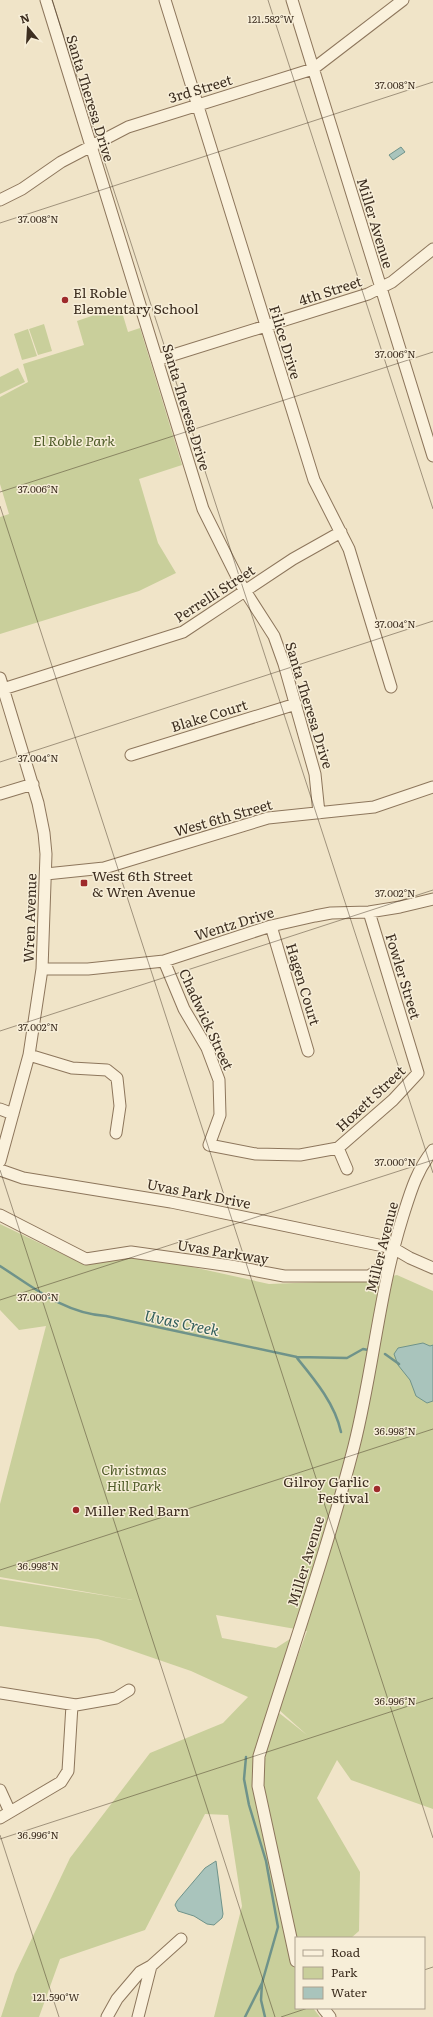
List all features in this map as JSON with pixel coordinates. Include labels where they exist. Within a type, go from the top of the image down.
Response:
[{"type":"street","name":"Santa Theresa Drive","points":[[46,0],[203,509],[246,591],[274,636],[296,704],[316,778],[319,813]]},
{"type":"street","name":"Filice Drive","points":[[165,0],[314,480],[349,549],[391,687]]},
{"type":"street","name":"Miller Avenue","points":[[292,0],[433,456]]},
{"type":"street","name":"3rd Street","points":[[0,200],[22,189],[61,162],[90,145],[128,127],[313,68],[404,0]]},
{"type":"street","name":"4th Street","points":[[157,360],[266,327],[381,289],[433,249]]},
{"type":"street","name":"Perrelli Street","points":[[2,684],[183,632],[313,547],[341,532]]},
{"type":"street","name":"Wren Avenue","points":[[0,1161],[29,1055],[42,969],[46,874],[44,833],[33,784],[2,684]]},
{"type":"street","name":"Blake Court","points":[[131,755],[296,704]]},
{"type":"street","points":[[0,794],[33,784]]},
{"type":"street","name":"West 6th Street","points":[[46,874],[104,868],[268,818],[374,807],[433,788]]},
{"type":"street","name":"Wentz Drive","points":[[42,969],[88,969],[164,961],[271,926],[331,913],[369,912],[400,908],[433,899]]},
{"type":"street","name":"Fowler Street","points":[[369,912],[418,1073]]},
{"type":"street","name":"Hagen Court","points":[[271,926],[308,1051]]},
{"type":"street","name":"Chadwick Street","points":[[164,961],[184,1009],[206,1048],[219,1080],[220,1115]]},
{"type":"street","points":[[29,1055],[72,1068],[107,1070],[117,1078],[120,1106],[116,1133]]},
{"type":"street","name":"Hoxett Street","points":[[220,1115],[209,1145],[256,1154],[300,1155],[338,1148],[393,1100],[418,1073]]},
{"type":"street","points":[[0,1109],[14,1114]]},
{"type":"street","points":[[338,1148],[347,1169]]},
{"type":"street","name":"Miller Avenue","points":[[295,1956],[258,1786],[259,1756],[329,1535],[354,1446],[393,1248],[412,1185],[420,1167],[433,1150]]},
{"type":"street","name":"Uvas Park Drive","points":[[0,1170],[23,1178],[171,1202],[393,1248]]},
{"type":"street","name":"Uvas Parkway","points":[[0,1215],[86,1259],[130,1252],[231,1266],[284,1276],[369,1276],[382,1267],[393,1248]]},
{"type":"street","points":[[393,1248],[410,1258],[433,1268]]},
{"type":"street","points":[[0,1693],[72,1705],[116,1698],[129,1690]]},
{"type":"street","points":[[0,1818],[62,1782],[68,1771],[72,1705]]},
{"type":"street","points":[[0,1790],[10,1812]]},
{"type":"street","points":[[107,2017],[126,1986],[140,1972],[151,1966],[181,1939]]},
{"type":"street","points":[[138,2017],[151,1966]]},
{"type":"street","points":[[324,2009],[330,2017]]},
{"type":"green space","name":"El Roble Park","points":[[109,310],[122,312],[128,332],[140,328],[182,465],[139,479],[158,543],[176,573],[139,591],[0,634],[0,517],[9,514],[0,484],[0,397],[28,382],[23,364],[84,345],[77,321]]},
{"type":"green space","points":[[44,324],[52,351],[38,355],[29,329]]},
{"type":"green space","points":[[28,329],[37,356],[22,360],[14,334]]},
{"type":"green space","points":[[18,368],[25,382],[0,394],[0,377]]},
{"type":"green space","name":"Christmas Hill Park","points":[[0,1224],[83,1264],[117,1258],[152,1258],[269,1284],[371,1280],[397,1275],[433,1291],[433,1809],[351,1780],[337,1760],[317,1798],[360,1872],[359,1931],[352,1937],[295,1937],[295,2009],[314,2009],[320,2017],[214,2017],[242,1906],[228,1815],[205,1814],[145,1930],[60,1959],[39,2017],[1,2017],[15,1974],[70,1858],[150,1753],[223,1723],[248,1697],[191,1671],[98,1639],[0,1626],[0,1579],[133,1600],[0,1577],[0,1504],[46,1326],[19,1330],[0,1310]],"holes":[[[216,1615],[307,1631],[278,1709],[307,1735],[269,1705],[293,1637],[276,1648],[222,1638]]]},
{"type":"water","points":[[401,147],[405,152],[393,160],[389,155]]},
{"type":"water","points":[[423,1343],[430,1346],[433,1345],[433,1401],[427,1403],[416,1396],[410,1380],[398,1365],[394,1354],[398,1348]]},
{"type":"water","points":[[216,1861],[223,1914],[222,1918],[214,1925],[207,1924],[194,1916],[178,1911],[175,1905],[205,1868]]},
{"type":"waterway","name":"Uvas Creek","points":[[0,1266],[37,1291],[63,1305],[91,1314],[297,1357],[347,1358],[363,1349],[368,1350]]},
{"type":"waterway","name":"Uvas Creek","points":[[385,1354],[399,1364]]},
{"type":"waterway","points":[[297,1358],[324,1393],[334,1412],[341,1432]]},
{"type":"waterway","points":[[246,1757],[244,1779],[249,1805],[266,1861],[278,1927],[262,1983],[261,2000],[265,2017]]},
{"type":"waterway","points":[[245,2017],[262,1983]]},
{"type":"place","name":"El Roble Elementary School","points":[[65,300]]},
{"type":"place","name":"West 6th Street & Wren Avenue","points":[[84,883]]},
{"type":"place","name":"Gilroy Garlic Festival","points":[[377,1489]]},
{"type":"place","name":"Miller Red Barn","points":[[76,1510]]}]
